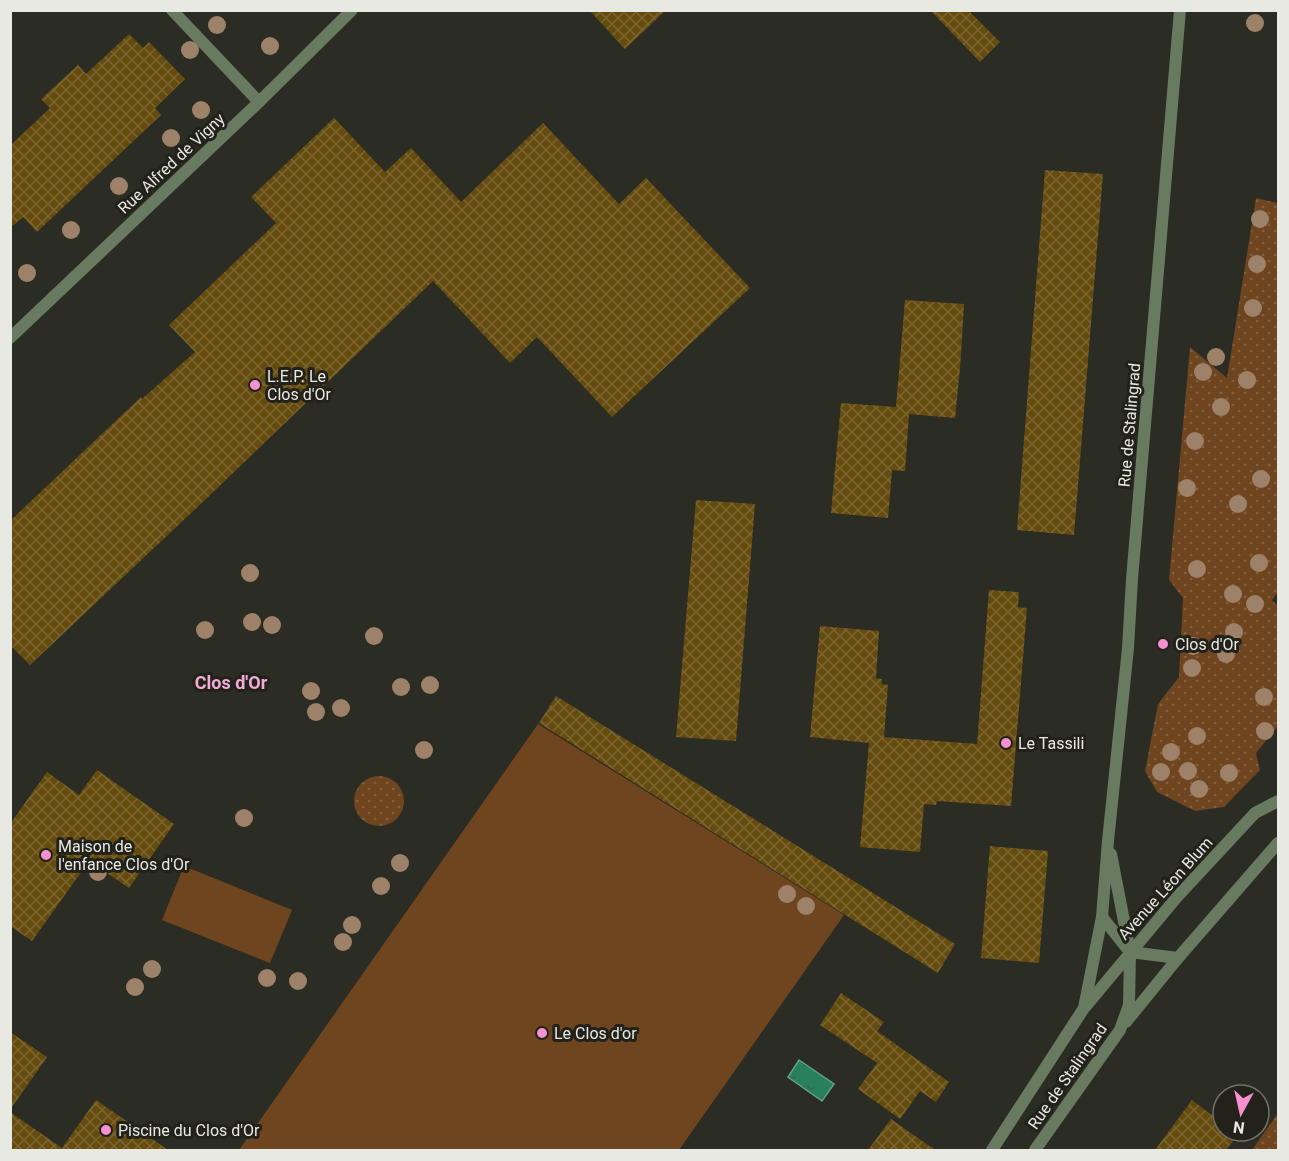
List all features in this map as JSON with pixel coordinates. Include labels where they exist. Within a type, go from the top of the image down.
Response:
[{"type":"street","points":[[172,10],[259,102]]},
{"type":"street","name":"Rue Alfred de Vigny","points":[[10,338],[259,102],[352,10]]},
{"type":"street","name":"Rue de Stalingrad","points":[[992,1150],[1084,1008],[1102,917],[1128,648],[1180,10]]},
{"type":"street","name":"Avenue Léon Blum","points":[[1084,1008],[1177,897],[1255,813],[1278,801]]},
{"type":"street","name":"Rue de Stalingrad","points":[[1035,1150],[1120,1030],[1129,1005],[1130,952],[1108,841]]},
{"type":"street","points":[[1120,1030],[1178,958],[1278,843]]},
{"type":"street","points":[[1102,917],[1130,952],[1178,958]]},
{"type":"shaded area","points":[[1256,198],[1278,203],[1278,592],[1272,600],[1278,606],[1278,726],[1256,753],[1260,770],[1224,807],[1195,811],[1157,792],[1145,771],[1158,704],[1179,677],[1183,598],[1169,580],[1190,347],[1227,378]]},
{"type":"shaded area","name":"Le Clos d'or","points":[[538,724],[844,915],[679,1150],[239,1150]]},
{"type":"shaded area","points":[[379,776],[397,783],[404,801],[397,819],[379,826],[361,819],[354,801],[361,783]]},
{"type":"shaded area","points":[[184,866],[292,910],[270,963],[162,920]]},
{"type":"shaded area","points":[[1278,1113],[1278,1150],[1252,1150],[1257,1143],[1271,1143],[1271,1123]]},
{"type":"water","points":[[799,1060],[834,1084],[822,1101],[788,1077]]},
{"type":"building","points":[[589,10],[666,10],[625,49]]},
{"type":"building","points":[[930,10],[968,10],[1000,42],[980,62]]},
{"type":"building","points":[[129,34],[143,48],[149,42],[185,79],[155,108],[161,115],[37,232],[23,217],[10,228],[10,146],[50,108],[41,99],[78,65],[86,74]]},
{"type":"building","name":"L.E.P. Le Clos d'Or","points":[[334,118],[385,172],[411,148],[461,202],[543,123],[619,204],[646,178],[750,288],[612,417],[537,337],[510,363],[433,281],[30,665],[10,645],[10,521],[141,397],[142,399],[195,352],[169,325],[276,223],[251,197]]},
{"type":"building","points":[[1045,170],[1103,174],[1074,535],[1017,530]]},
{"type":"building","points":[[905,300],[964,304],[955,418],[909,414],[905,471],[892,470],[888,518],[831,513],[841,403],[896,407]]},
{"type":"building","points":[[696,500],[755,504],[736,741],[676,737]]},
{"type":"building","points":[[989,590],[1019,592],[1018,607],[1027,608],[1011,806],[937,801],[936,805],[924,804],[920,852],[860,847],[869,743],[810,737],[820,626],[879,631],[876,678],[882,679],[882,684],[888,685],[884,737],[977,744]]},
{"type":"building","points":[[556,696],[955,944],[938,973],[539,723]]},
{"type":"building","name":"Maison de l'enfance Clos d'Or","points":[[97,770],[174,824],[129,888],[89,861],[32,941],[10,926],[10,824],[47,772],[79,795]]},
{"type":"building","points":[[990,846],[1048,851],[1039,963],[981,958]]},
{"type":"building","points":[[841,993],[884,1022],[877,1031],[949,1082],[936,1102],[920,1091],[900,1119],[858,1089],[877,1063],[820,1025]]},
{"type":"building","points":[[10,1032],[47,1057],[10,1110]]},
{"type":"building","name":"Piscine du Clos d'Or","points":[[96,1100],[168,1150],[10,1150],[10,1112],[62,1148]]},
{"type":"building","points":[[1192,1100],[1211,1115],[1211,1143],[1232,1143],[1226,1150],[1155,1150]]},
{"type":"building","points":[[891,1119],[935,1150],[868,1150]]},
{"type":"place","name":"L.E.P. Le Clos d'Or","points":[[255,385]]},
{"type":"place","name":"Clos d'Or","points":[[1163,644]]},
{"type":"place","name":"Le Tassili","points":[[1006,743]]},
{"type":"place","name":"Maison de l'enfance Clos d'Or","points":[[46,855]]},
{"type":"place","name":"Le Clos d'or","points":[[542,1033]]},
{"type":"place","name":"Piscine du Clos d'Or","points":[[106,1130]]},
{"type":"district","name":"Clos d'Or","points":[[231,683]]}]
